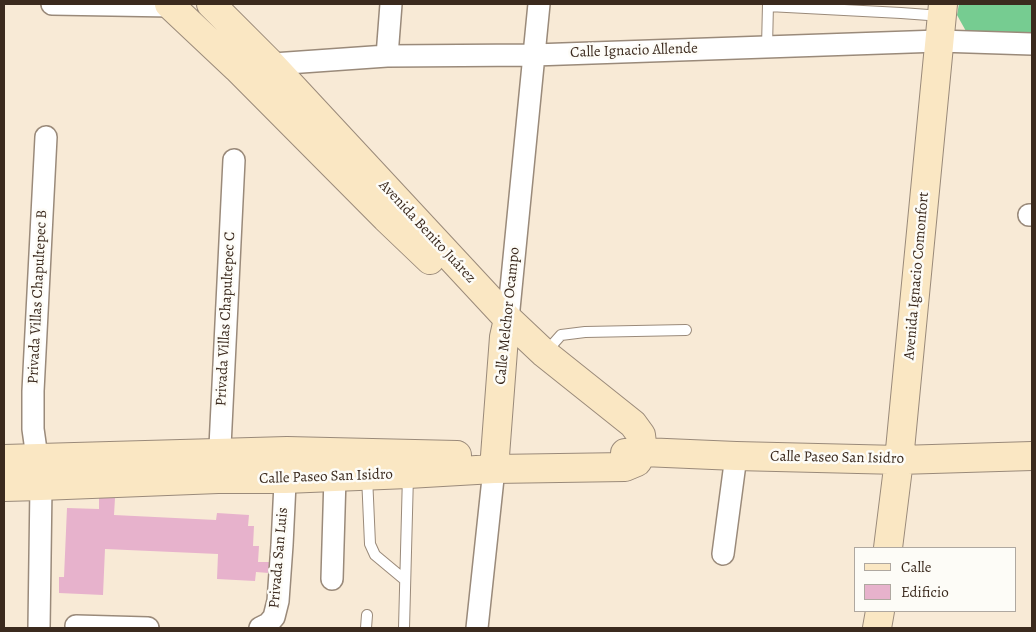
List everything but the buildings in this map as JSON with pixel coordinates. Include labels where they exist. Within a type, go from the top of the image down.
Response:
[{"type":"main road","name":"Avenida Benito Juárez","points":[[211,4],[271,64],[506,328]]},
{"type":"main road","name":"Avenida Benito Juárez","points":[[170,5],[237,68],[386,218],[481,308],[544,354],[633,424],[641,435],[643,452]]},
{"type":"main road","name":"Avenida Ignacio Comonfort","points":[[888,547],[899,460],[941,20]]},
{"type":"main road","name":"Calle Melchor Ocampo","points":[[494,462],[506,328]]},
{"type":"main road","points":[[633,424],[660,441],[697,454]]},
{"type":"main road","name":"Calle Paseo San Isidro","points":[[4,486],[42,486],[219,466],[287,451],[494,462]]},
{"type":"main road","name":"Calle Paseo San Isidro","points":[[4,459],[37,458],[219,466],[285,479],[408,474],[494,462],[643,452],[899,460],[1032,456]]},
{"type":"main road","points":[[877,628],[880,612]]},
{"type":"street","points":[[52,4],[170,5]]},
{"type":"street","points":[[387,56],[391,4]]},
{"type":"street","name":"Calle Melchor Ocampo","points":[[506,328],[539,4]]},
{"type":"street","name":"Calle Ignacio Allende","points":[[237,68],[387,56],[766,47],[941,20],[1032,44]]},
{"type":"street","name":"Privada Villas Chapultepec B","points":[[39,628],[42,486],[33,429],[33,391],[46,136]]},
{"type":"street","name":"Privada Villas Chapultepec C","points":[[219,466],[234,160]]},
{"type":"street","name":"Privada San Luis","points":[[260,628],[268,624],[274,617],[278,601],[287,451]]},
{"type":"street","points":[[723,554],[736,456]]},
{"type":"street","name":"Calle Melchor Ocampo","points":[[476,628],[494,462]]},
{"type":"street","points":[[332,579],[335,477]]},
{"type":"street","points":[[76,626],[148,628]]},
{"type":"lane","points":[[766,47],[768,5],[901,8],[941,20]]},
{"type":"lane","points":[[544,354],[561,336],[585,332],[686,330]]},
{"type":"lane","points":[[404,628],[408,474]]},
{"type":"lane","points":[[367,475],[370,544],[375,555],[405,580]]},
{"type":"lane","points":[[366,615],[366,628]]},
{"type":"green space","points":[[959,4],[1032,4],[1032,36],[967,33],[957,15]]}]
